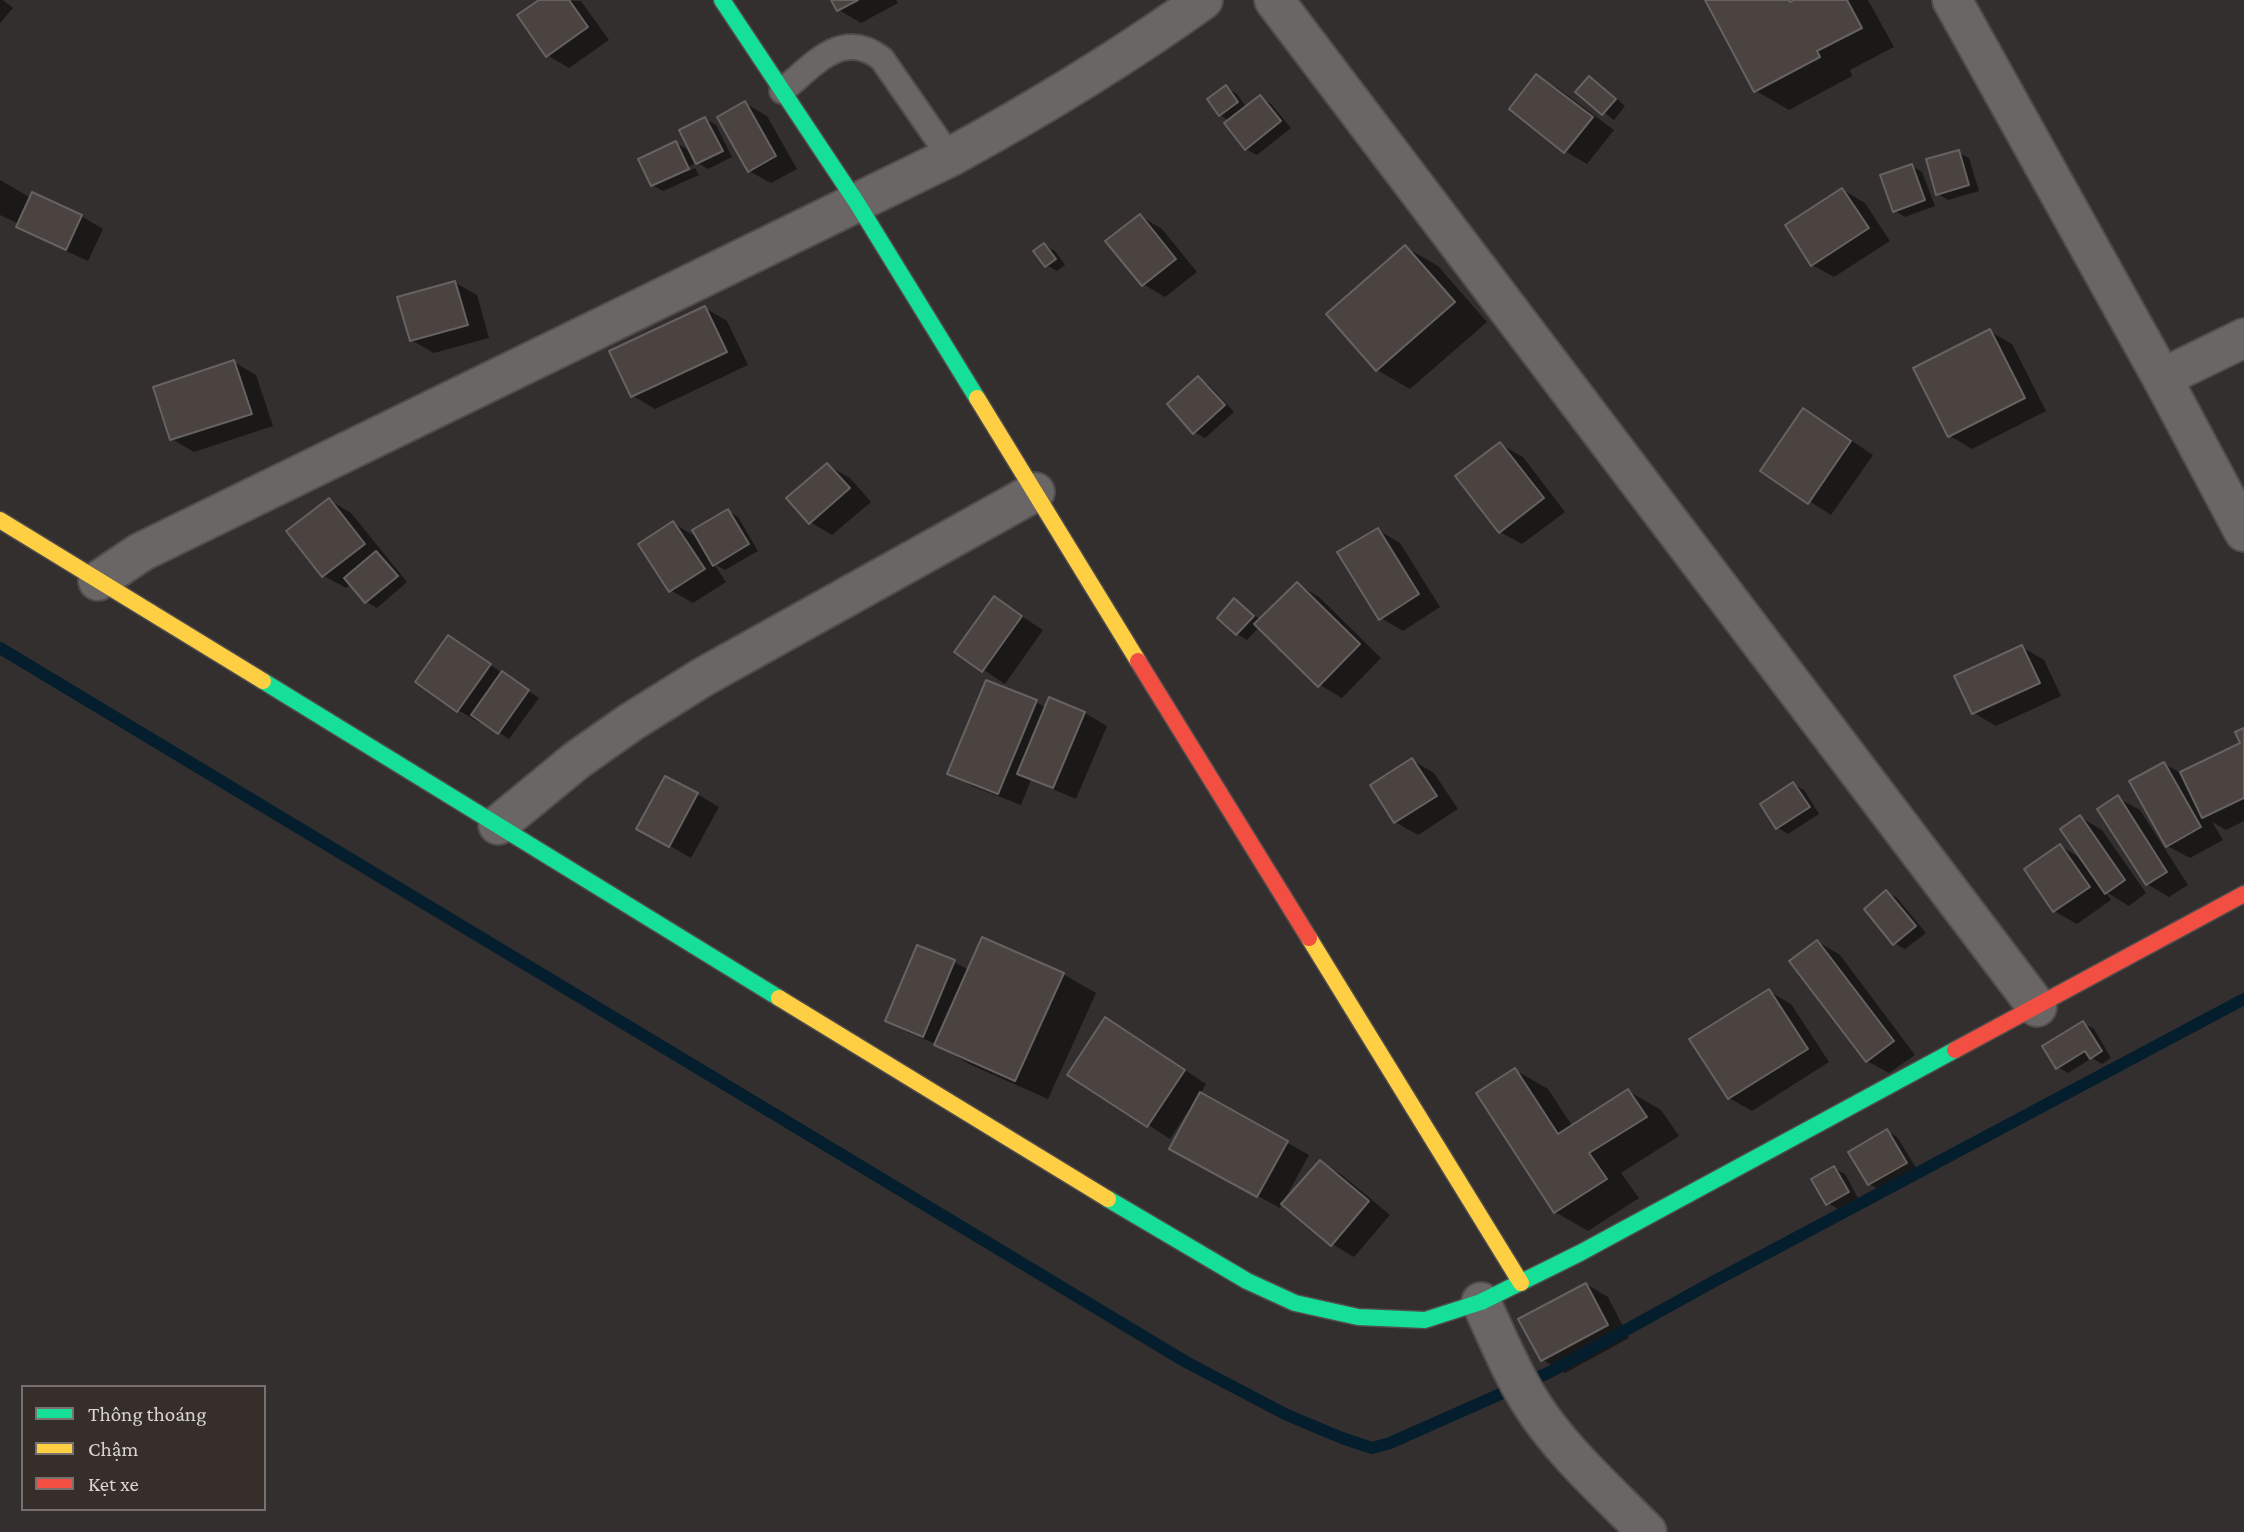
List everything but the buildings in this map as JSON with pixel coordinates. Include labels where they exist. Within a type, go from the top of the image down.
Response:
[{"type":"main road","points":[[722,0],[857,203],[1521,1283]]},
{"type":"main road","points":[[0,520],[1015,1143],[1247,1280],[1295,1303],[1358,1317],[1425,1320],[1481,1302],[1521,1283],[2244,894]]},
{"type":"street","points":[[98,581],[141,552],[950,157],[1100,71],[1203,0]]},
{"type":"street","points":[[1274,0],[2037,1007]]},
{"type":"street","points":[[1952,0],[2162,378],[2244,532]]},
{"type":"street","points":[[2162,378],[2244,338]]},
{"type":"street","points":[[498,825],[577,760],[693,683],[1035,492]]},
{"type":"street","points":[[1481,1302],[1511,1367],[1532,1404],[1577,1460],[1647,1532]]},
{"type":"lane","points":[[782,91],[833,50],[859,46],[871,50],[882,59],[950,157]]},
{"type":"waterway","points":[[0,648],[1186,1362],[1287,1415],[1372,1448],[1390,1443],[1550,1372],[1711,1283],[2244,999]]},
{"type":"traffic: fast","points":[[722,0],[857,203],[977,398]]},
{"type":"traffic: fast","points":[[263,681],[779,998]]},
{"type":"traffic: fast","points":[[1108,1199],[1247,1281],[1295,1303],[1358,1317],[1425,1320],[1481,1302],[1580,1253],[1955,1050]]},
{"type":"traffic: slow","points":[[977,398],[1138,661]]},
{"type":"traffic: slow","points":[[0,520],[263,681]]},
{"type":"traffic: slow","points":[[1309,938],[1521,1283]]},
{"type":"traffic: slow","points":[[779,998],[1108,1199]]},
{"type":"traffic: jam","points":[[1138,661],[1309,938]]},
{"type":"traffic: jam","points":[[1955,1050],[2244,894]]}]
